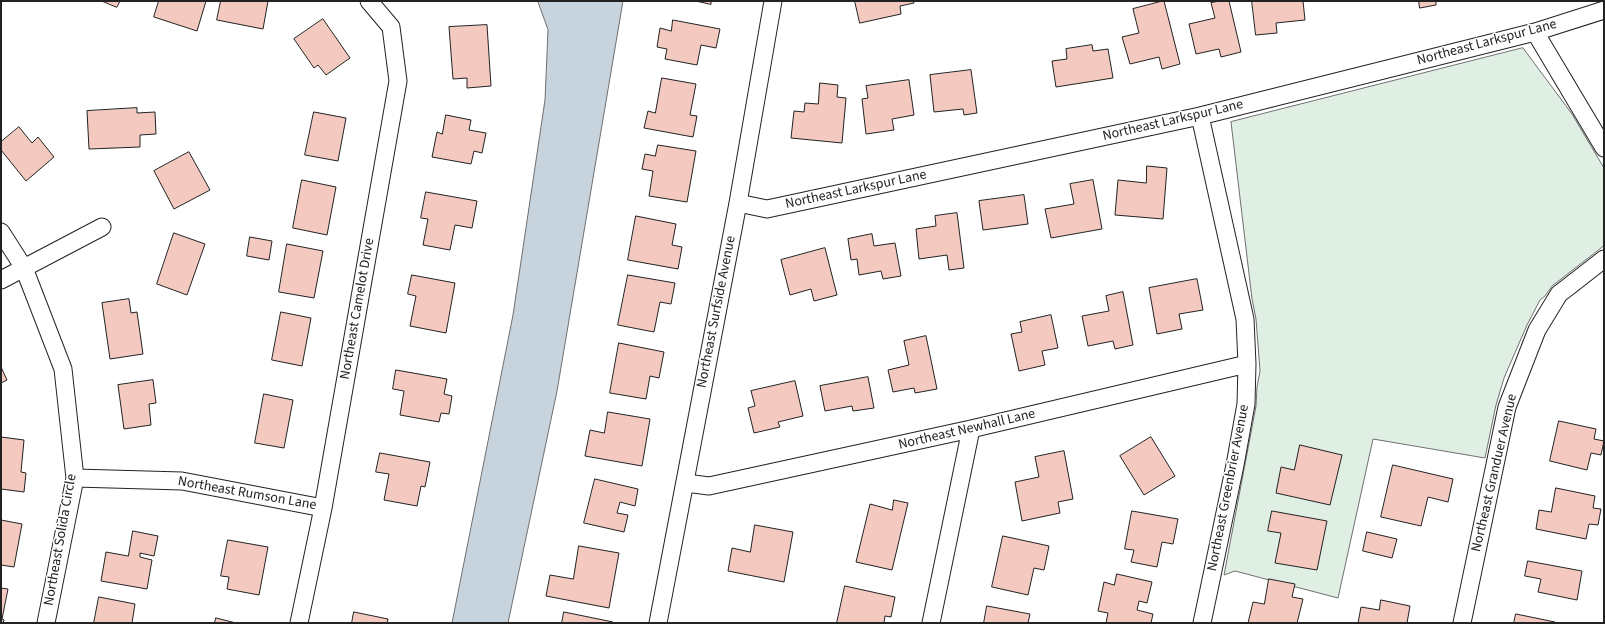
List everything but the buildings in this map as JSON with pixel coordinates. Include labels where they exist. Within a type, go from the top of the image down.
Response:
[{"type":"street","name":"Northeast Camelot Drive","points":[[299,623],[323,508],[398,81],[391,26],[369,1]]},
{"type":"street","name":"Northeast Surfside Avenue","points":[[658,623],[686,483],[738,203],[773,1]]},
{"type":"street","name":"Northeast Larkspur Lane","points":[[738,203],[767,209],[1200,116],[1535,32],[1604,10]]},
{"type":"street","points":[[1535,32],[1604,148]]},
{"type":"street","name":"Northeast Greenbrier Avenue","points":[[1200,116],[1245,319],[1247,364],[1246,404],[1235,465],[1202,623]]},
{"type":"street","points":[[1,280],[102,227]]},
{"type":"street","name":"Northeast Solida Circle","points":[[1,232],[24,268],[64,370],[75,478],[46,623]]},
{"type":"street","name":"Northeast Granduer Avenue","points":[[1462,623],[1507,407],[1534,337],[1559,294],[1604,259]]},
{"type":"street","name":"Northeast Newhall Lane","points":[[686,483],[709,486],[971,429],[1247,364]]},
{"type":"street","points":[[931,623],[971,429]]},
{"type":"street","name":"Northeast Rumson Lane","points":[[75,478],[182,481],[323,508]]},
{"type":"green space","points":[[1523,48],[1572,114],[1604,168],[1604,245],[1552,286],[1540,300],[1527,325],[1504,378],[1496,405],[1485,458],[1373,439],[1338,598],[1235,571],[1224,575],[1256,406],[1260,371],[1256,319],[1252,299],[1231,122]]},
{"type":"shaded area","points":[[538,1],[623,1],[557,391],[508,623],[452,623],[513,315],[545,100],[548,30]]}]
